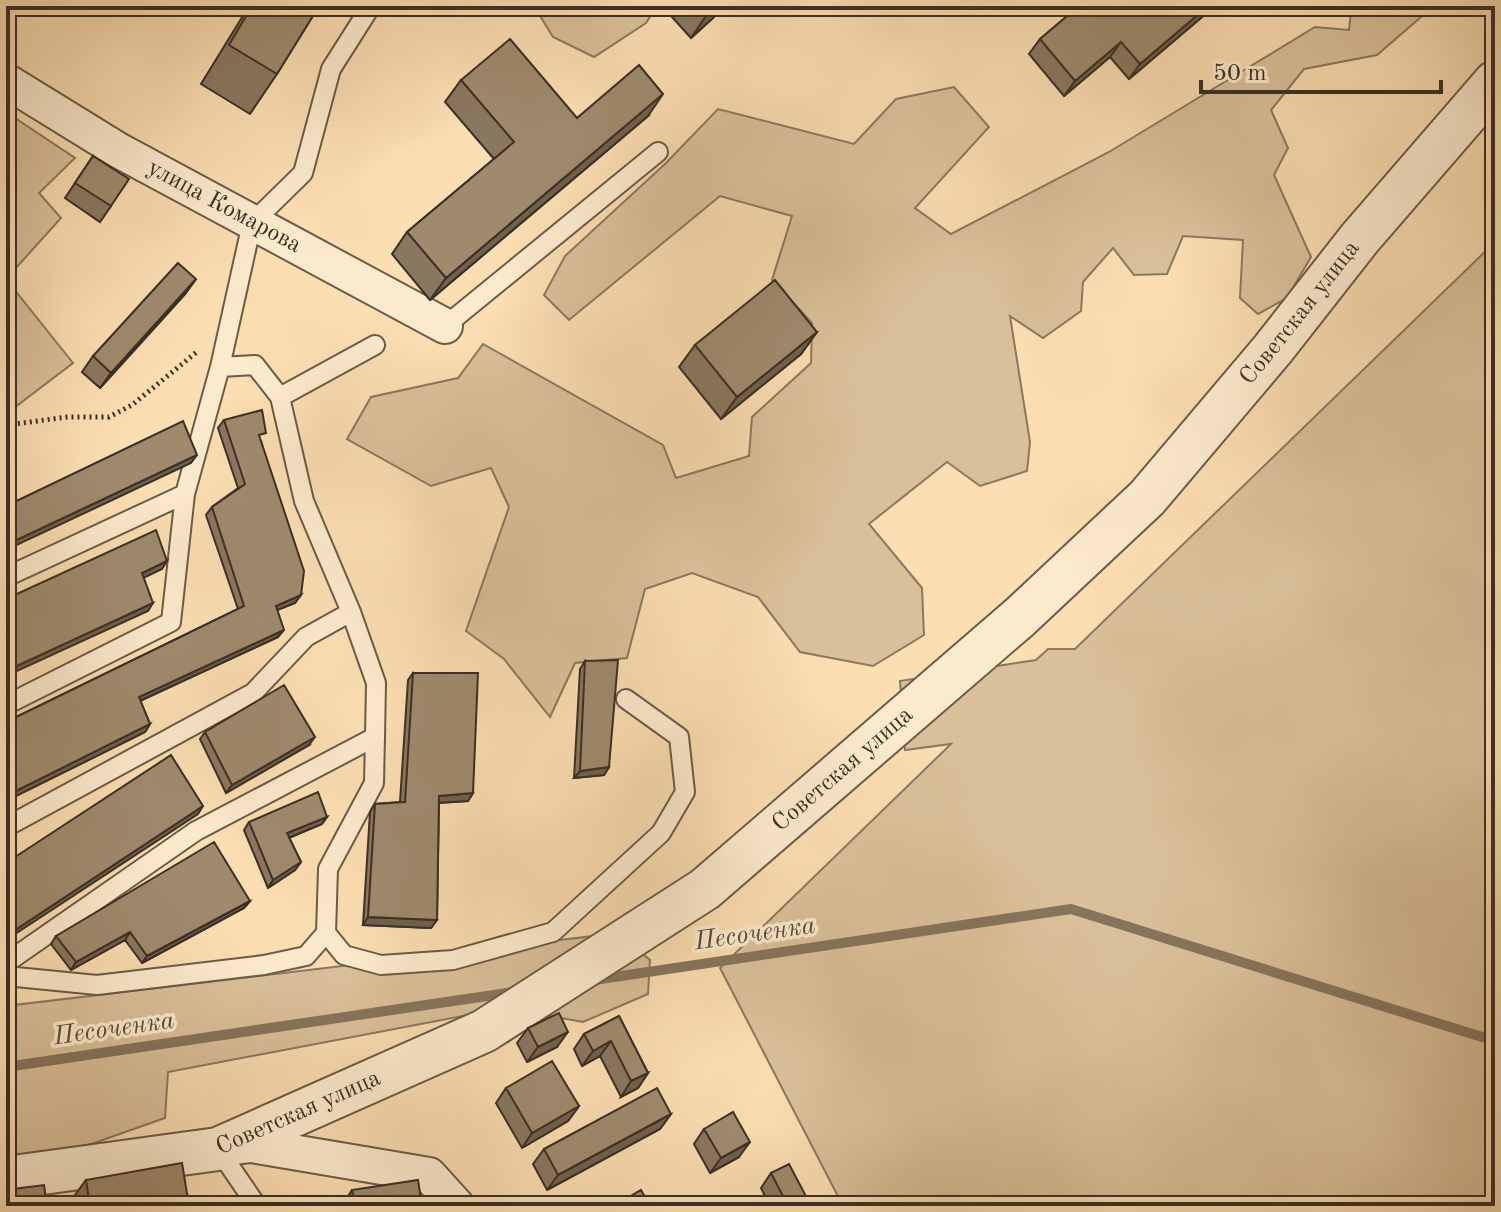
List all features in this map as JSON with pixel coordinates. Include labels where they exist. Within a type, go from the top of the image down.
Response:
[{"type":"street","name":"улица Комарова","points":[[6,81],[118,150],[445,326]]},
{"type":"street","name":"Советская улица","points":[[6,1178],[218,1149],[484,1031],[647,923],[705,889],[1020,617],[1147,498],[1273,349],[1360,238],[1495,82]]},
{"type":"street","points":[[218,1149],[251,1145],[429,1175],[457,1206]]},
{"type":"lane","points":[[6,705],[171,622],[185,494],[220,367],[252,223],[303,173],[331,69],[371,6]]},
{"type":"lane","points":[[445,326],[658,152]]},
{"type":"lane","points":[[280,397],[375,345]]},
{"type":"lane","points":[[6,976],[97,985],[264,965],[306,956],[326,933],[328,869],[374,783],[376,683],[351,612],[304,501],[280,397],[255,365],[220,367]]},
{"type":"lane","points":[[6,577],[185,494]]},
{"type":"lane","points":[[6,827],[253,693],[306,637],[351,612]]},
{"type":"lane","points":[[326,933],[344,955],[381,965],[453,960],[553,932],[661,833],[685,792],[679,737],[626,699]]},
{"type":"lane","points":[[6,963],[196,831],[375,737]]},
{"type":"lane","points":[[218,1149],[257,1206]]},
{"type":"path","points":[[6,425],[68,417],[109,417],[132,405],[229,325]]},
{"type":"shaded area","points":[[534,6],[657,6],[646,23],[594,57],[553,37]]},
{"type":"shaded area","points":[[1338,6],[1424,6],[1421,17],[1377,55],[1304,69],[1271,110],[1288,148],[1274,175],[1311,257],[1287,298],[1258,314],[1240,298],[1243,240],[1183,236],[1167,274],[1134,275],[1113,248],[1083,282],[1081,311],[1043,338],[1010,316],[1030,442],[1027,471],[980,486],[947,462],[869,524],[922,588],[924,635],[873,666],[800,652],[758,597],[692,573],[645,589],[627,658],[575,663],[550,717],[504,659],[466,631],[509,507],[491,468],[431,486],[347,439],[371,397],[458,378],[483,344],[663,445],[676,478],[749,456],[752,417],[811,363],[812,323],[772,280],[792,216],[720,196],[569,320],[544,295],[565,256],[666,163],[718,109],[854,144],[896,99],[954,87],[989,127],[915,208],[951,234],[1109,152],[1315,27],[1349,30],[1351,11]]},
{"type":"shaded area","points":[[6,112],[75,158],[39,193],[61,218],[6,279]]},
{"type":"shaded area","points":[[1495,242],[1495,1206],[843,1206],[720,968],[951,744],[905,750],[900,681],[1036,660],[1048,649],[1075,649]]},
{"type":"shaded area","points":[[6,279],[73,363],[10,411],[6,404]]},
{"type":"shaded area","points":[[618,933],[650,960],[648,994],[583,1022],[505,1008],[168,1072],[165,1118],[80,1148],[6,1158],[6,1006]]},
{"type":"building","points":[[252,6],[319,6],[277,74],[229,45]]},
{"type":"building","points":[[697,6],[717,6],[706,16]]},
{"type":"building","points":[[1079,6],[1208,6],[1140,64],[1121,42],[1075,81],[1040,39]]},
{"type":"building","points":[[510,39],[577,118],[639,65],[663,94],[446,278],[407,232],[514,142],[461,80]]},
{"type":"building","points":[[93,156],[129,179],[111,206],[75,183]]},
{"type":"building","points":[[178,263],[196,279],[111,373],[93,356]]},
{"type":"building","points":[[775,280],[817,332],[737,397],[695,345]]},
{"type":"building","points":[[262,410],[266,433],[259,435],[304,571],[301,595],[276,606],[284,630],[139,697],[150,724],[6,796],[6,722],[244,606],[212,507],[245,484],[224,420]]},
{"type":"building","points":[[183,421],[197,455],[6,545],[6,506]]},
{"type":"building","points":[[156,530],[167,561],[142,573],[153,603],[6,671],[6,599]]},
{"type":"building","points":[[618,660],[609,767],[580,771],[585,661]]},
{"type":"building","points":[[413,673],[478,673],[473,793],[439,796],[437,920],[368,917],[375,804],[405,802]]},
{"type":"building","points":[[284,685],[315,737],[232,785],[205,732]]},
{"type":"building","points":[[171,755],[203,806],[6,936],[6,863]]},
{"type":"building","points":[[318,792],[327,817],[287,833],[301,862],[273,880],[249,822]]},
{"type":"building","points":[[214,842],[250,901],[147,956],[130,932],[76,962],[56,936]]},
{"type":"building","points":[[559,1013],[568,1032],[538,1047],[528,1028]]},
{"type":"building","points":[[619,1016],[648,1073],[631,1081],[611,1041],[593,1051],[584,1034]]},
{"type":"building","points":[[552,1061],[579,1106],[532,1133],[506,1088]]},
{"type":"building","points":[[657,1088],[671,1114],[558,1175],[544,1149]]},
{"type":"building","points":[[733,1112],[750,1142],[721,1158],[704,1129]]},
{"type":"building","points":[[182,1163],[189,1206],[90,1206],[86,1180]]},
{"type":"building","points":[[789,1164],[809,1202],[802,1206],[788,1206],[771,1173]]},
{"type":"building","points":[[418,1180],[422,1206],[355,1206],[352,1190]]},
{"type":"building","points":[[44,1185],[47,1206],[6,1206],[6,1190]]},
{"type":"building","points":[[641,1190],[650,1206],[614,1206]]},
{"type":"waterway","name":"Песоченка","points":[[594,980],[1071,909],[1495,1041]]},
{"type":"waterway","name":"Песоченка","points":[[6,1067],[514,992]]}]
